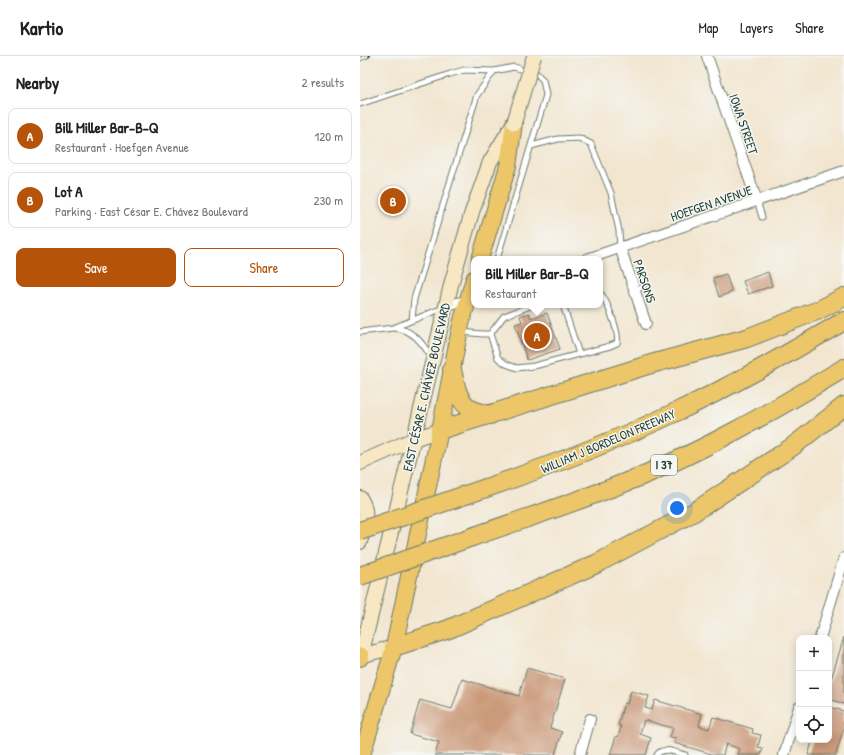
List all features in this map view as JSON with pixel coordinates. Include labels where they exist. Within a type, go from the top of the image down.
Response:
[{"type":"highway","points":[[440,430],[651,364],[747,338],[818,310],[844,297]]},
{"type":"highway","name":"WILLIAM J BORDELON FREEWAY","points":[[360,531],[543,469],[610,442],[674,414],[844,321]]},
{"type":"highway","name":"I 37","points":[[360,576],[624,483],[687,455],[741,428],[844,368]]},
{"type":"highway","points":[[452,369],[457,390],[465,405],[472,410],[490,415]]},
{"type":"highway","points":[[394,647],[449,629],[596,564],[694,512],[792,447],[844,406]]},
{"type":"main road","name":"EAST CÉSAR E. CHÁVEZ BOULEVARD","points":[[481,256],[508,166],[514,123],[534,56]]},
{"type":"main road","name":"EAST CÉSAR E. CHÁVEZ BOULEVARD","points":[[360,657],[433,360],[444,307],[472,212],[490,162],[514,123]]},
{"type":"main road","name":"EAST CÉSAR E. CHÁVEZ BOULEVARD","points":[[362,755],[394,647],[460,332],[471,299]]},
{"type":"main road","points":[[360,462],[414,439],[440,430]]},
{"type":"main road","points":[[360,498],[365,507],[366,522],[360,542]]},
{"type":"main road","points":[[360,657],[394,647]]},
{"type":"street","name":"IOWA STREET","points":[[707,56],[757,201]]},
{"type":"street","name":"HOEFGEN AVENUE","points":[[595,256],[844,171]]},
{"type":"street","name":"PARSONS","points":[[620,247],[639,289],[646,324]]},
{"type":"street","points":[[444,307],[471,299]]},
{"type":"street","points":[[821,635],[842,572],[844,558]]},
{"type":"street","points":[[784,755],[796,717]]},
{"type":"street","points":[[580,755],[590,719]]},
{"type":"lane","points":[[360,104],[464,70],[494,71],[514,67],[537,74],[543,80],[546,95],[498,256]]},
{"type":"lane","points":[[412,320],[414,299],[477,95],[494,71]]},
{"type":"lane","points":[[531,146],[558,139],[579,138],[591,144],[611,193],[620,239],[620,247]]},
{"type":"lane","points":[[757,201],[762,217]]},
{"type":"lane","points":[[490,334],[498,358],[506,364],[517,368],[534,366],[610,346],[617,343],[618,334],[603,299]]},
{"type":"lane","points":[[393,328],[444,307]]},
{"type":"lane","points":[[490,334],[504,316],[520,308]]},
{"type":"lane","points":[[564,308],[579,354]]},
{"type":"lane","points":[[360,332],[393,328],[402,329],[424,345],[433,360]]},
{"type":"lane","points":[[460,332],[490,334]]},
{"type":"lane","points":[[657,755],[658,752],[663,750],[685,755]]},
{"type":"building","points":[[768,272],[772,286],[748,294],[743,281]]},
{"type":"building","points":[[726,274],[732,292],[719,297],[713,278]]},
{"type":"building","points":[[529,313],[531,318],[547,313],[560,349],[527,360],[515,324],[522,322],[520,316]]},
{"type":"building","points":[[844,637],[844,704],[832,700],[832,676]]},
{"type":"building","points":[[527,668],[565,679],[550,728],[562,732],[555,755],[435,755],[439,742],[410,734],[420,700],[452,709],[462,679],[519,696]]},
{"type":"building","points":[[631,691],[649,696],[645,708],[652,710],[655,700],[702,714],[699,726],[709,729],[713,717],[753,729],[752,733],[761,735],[758,747],[763,748],[761,755],[738,755],[740,749],[726,744],[723,755],[715,755],[674,743],[676,738],[670,737],[673,728],[644,720],[640,734],[651,738],[646,755],[610,755],[621,726],[618,725],[624,703],[627,704]]},
{"type":"building","points":[[832,708],[844,711],[844,727],[836,755],[808,755],[812,743],[832,743]]},
{"type":"railway","points":[[360,59],[368,56]]},
{"type":"place","name":"Lot A","points":[[393,201]]},
{"type":"place","name":"Bill Miller Bar-B-Q","points":[[537,336]]}]
